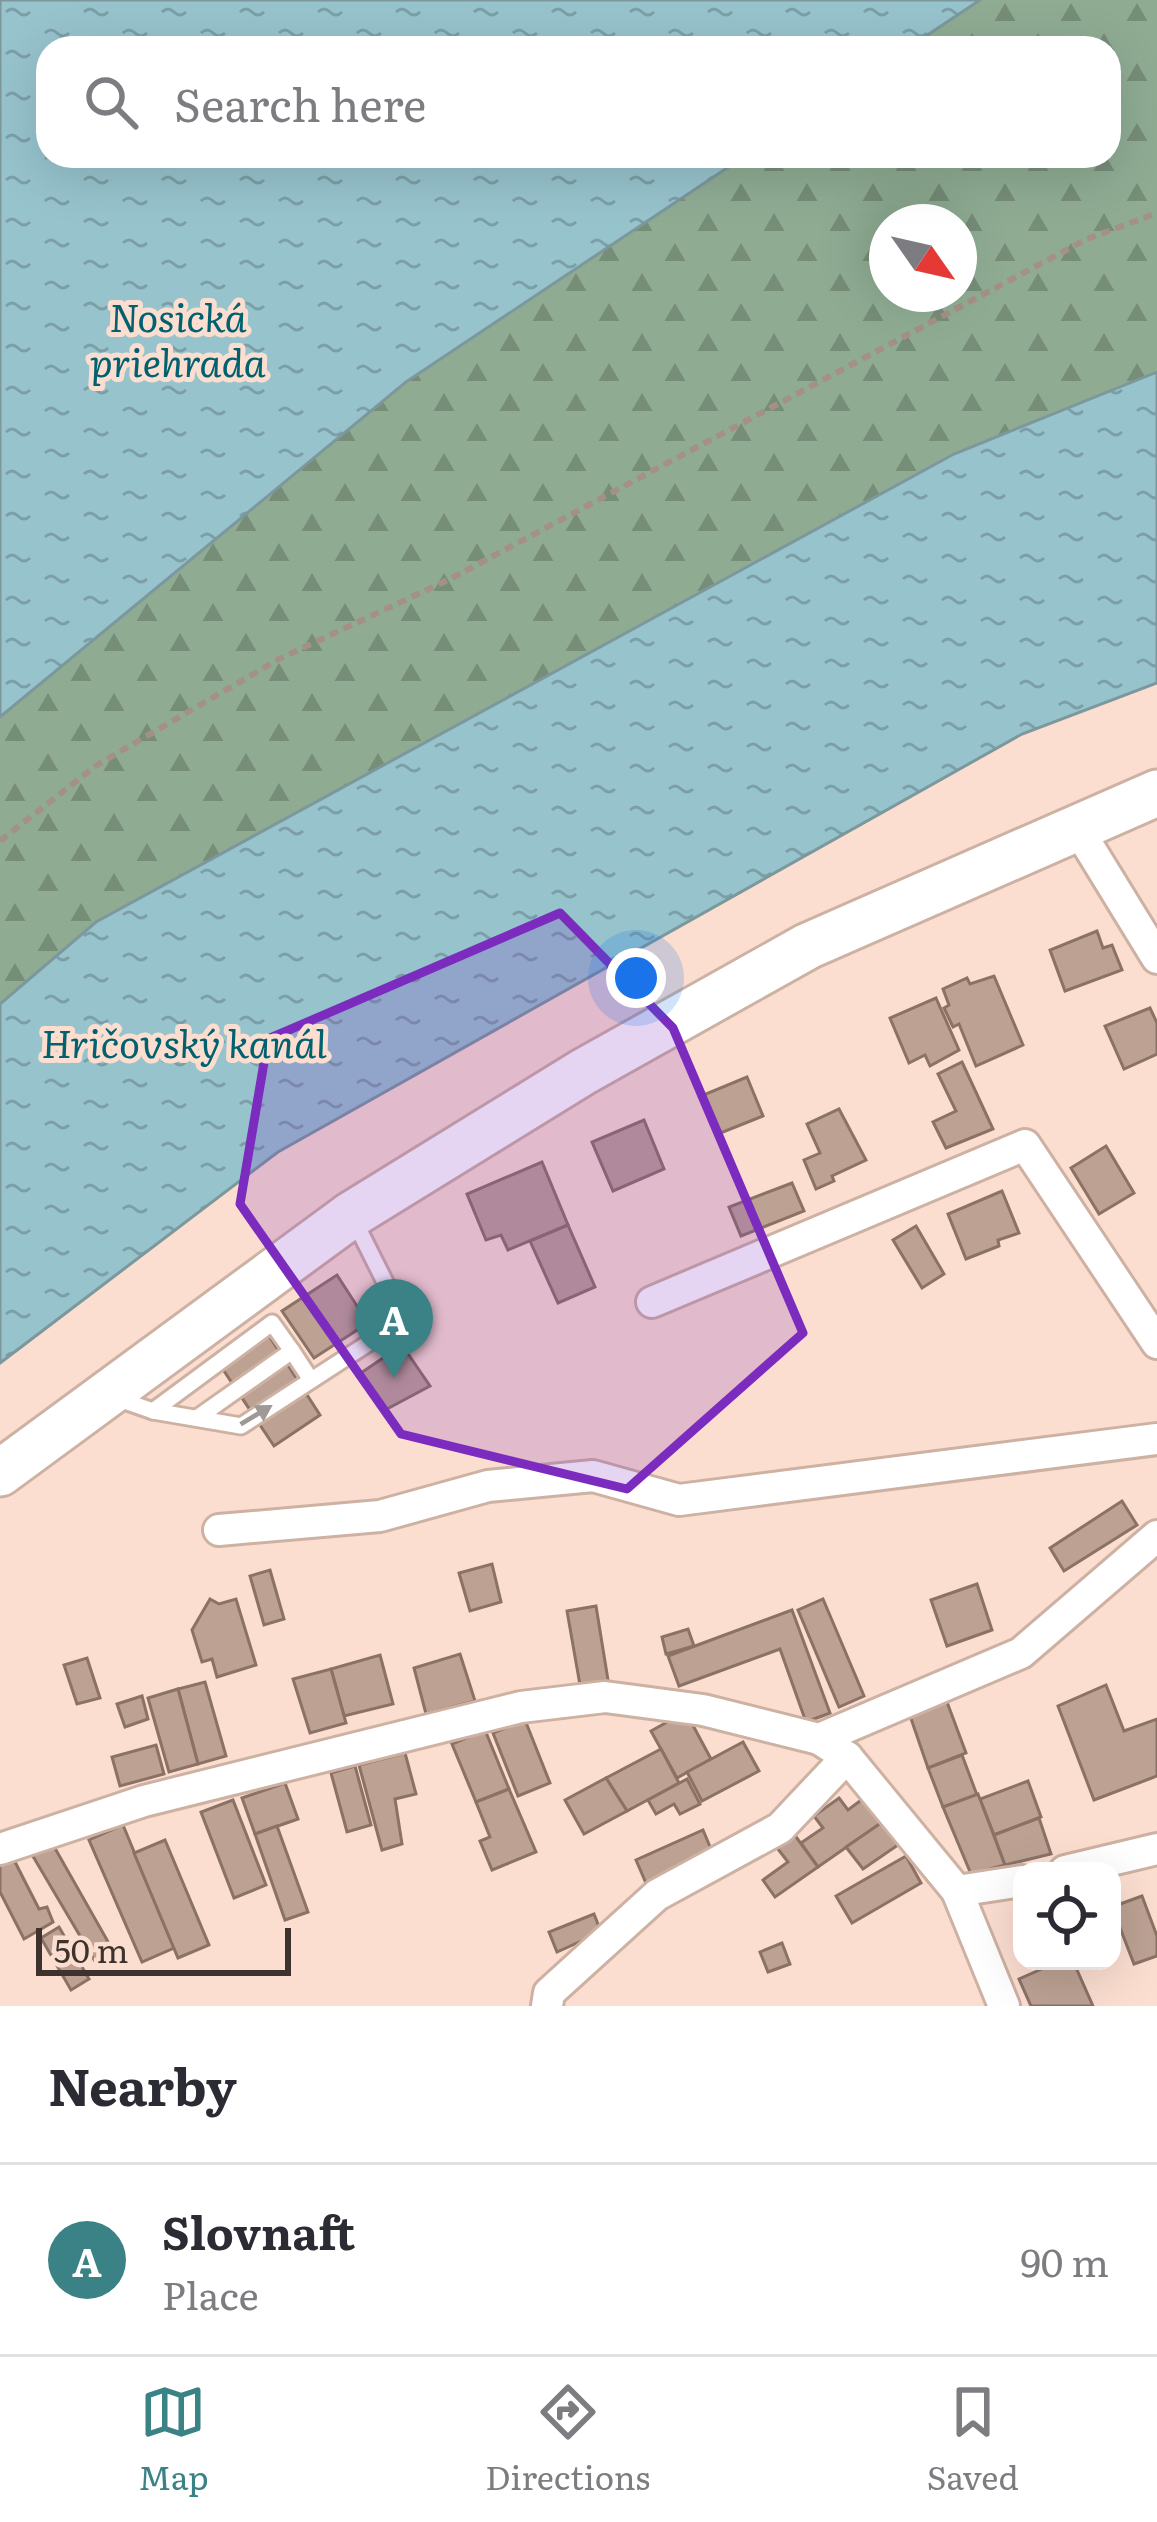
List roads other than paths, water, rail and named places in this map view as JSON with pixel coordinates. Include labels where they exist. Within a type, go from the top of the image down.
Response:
[{"type":"main road","points":[[0,1473],[351,1215],[563,1084],[808,946],[1157,793]]},
{"type":"street","points":[[1076,826],[1157,958]]},
{"type":"street","points":[[652,1302],[1025,1145],[1157,1343]]},
{"type":"street","points":[[219,1530],[380,1516],[488,1486],[593,1476],[679,1500],[1157,1439]]},
{"type":"street","points":[[819,1739],[1021,1653],[1157,1536]]},
{"type":"street","points":[[0,1849],[145,1802],[521,1706],[605,1697],[703,1710],[819,1739],[847,1757],[958,1891],[1004,2006]]},
{"type":"street","points":[[547,2006],[549,1993],[657,1895],[780,1828],[847,1757]]},
{"type":"street","points":[[1103,1862],[1157,1849]]},
{"type":"street","points":[[958,1891],[1013,1882]]},
{"type":"lane","points":[[104,1394],[153,1411],[241,1426],[404,1320],[351,1215]]},
{"type":"lane","points":[[153,1411],[272,1322],[311,1380]]},
{"type":"lane","points":[[197,1418],[292,1352]]},
{"type":"water","name":"Nosická priehrada","points":[[0,0],[980,0],[926,36],[36,36],[36,168],[727,168],[406,382],[0,717]]},
{"type":"water","name":"Hričovský kanál","points":[[1157,372],[1157,683],[1022,734],[278,1152],[0,1363],[0,1004],[96,922],[954,454]]},
{"type":"place","name":"Slovnaft","points":[[394,1378]]}]
